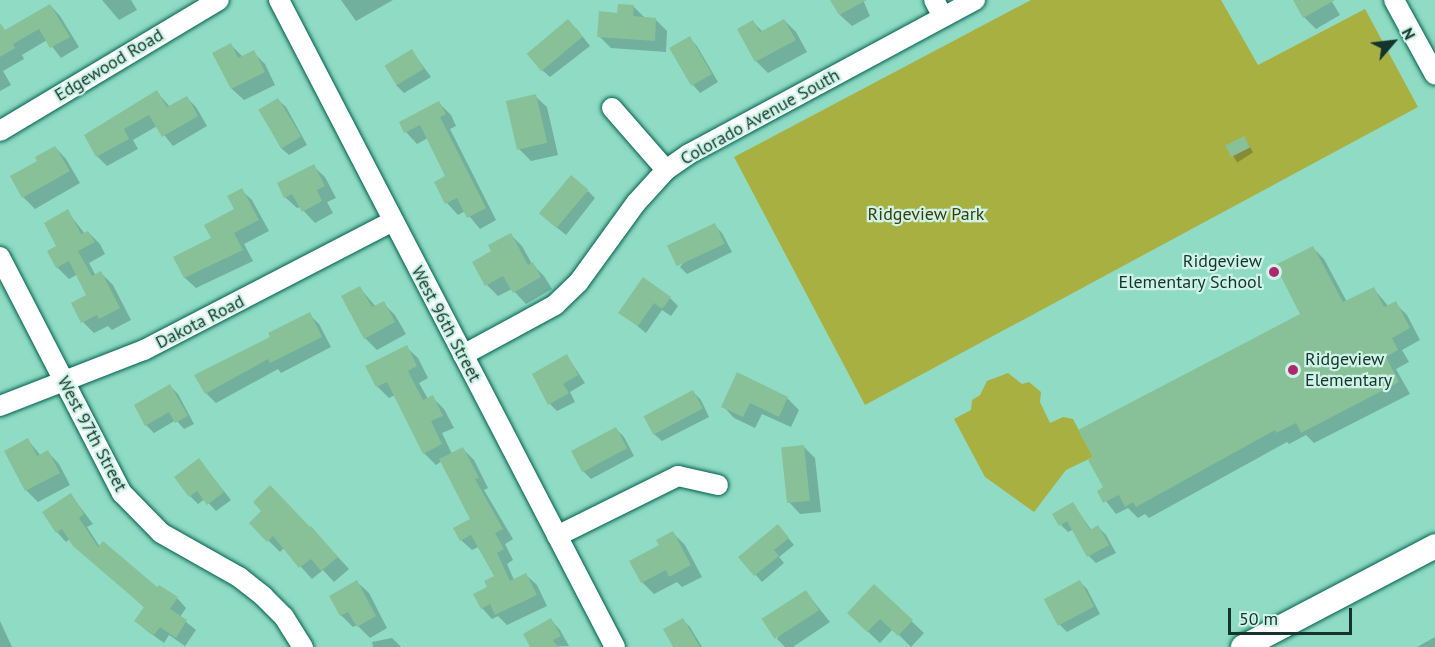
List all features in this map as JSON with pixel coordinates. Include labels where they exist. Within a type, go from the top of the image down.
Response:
[{"type":"street","name":"Edgewood Road","points":[[0,131],[219,0]]},
{"type":"street","name":"West 96th Street","points":[[279,0],[615,647]]},
{"type":"street","name":"Colorado Avenue South","points":[[463,355],[555,305],[578,283],[636,203],[666,170],[689,154],[939,9],[975,0]]},
{"type":"street","points":[[1395,0],[1435,75]]},
{"type":"street","points":[[612,108],[666,170]]},
{"type":"street","name":"Dakota Road","points":[[0,406],[109,365],[161,342],[393,221]]},
{"type":"street","name":"West 97th Street","points":[[0,257],[108,470],[122,493],[161,534],[239,578],[263,596],[284,617],[303,647]]},
{"type":"street","points":[[557,536],[678,476],[718,485]]},
{"type":"street","points":[[1243,647],[1435,546]]},
{"type":"green space","name":"Ridgeview Park","points":[[1031,0],[1221,0],[1258,65],[1365,9],[1418,107],[865,405],[734,157]]},
{"type":"green space","points":[[1008,373],[1022,384],[1029,382],[1041,392],[1040,402],[1050,423],[1063,417],[1073,419],[1093,457],[1066,470],[1034,512],[985,477],[954,419],[971,410],[972,400],[980,395],[987,381]]},
{"type":"building","points":[[830,0],[867,0],[839,15]]},
{"type":"building","points":[[1293,0],[1335,0],[1303,18]]},
{"type":"building","points":[[50,4],[70,37],[50,48],[39,29],[13,44],[15,48],[0,57],[0,23],[5,30]]},
{"type":"building","points":[[618,4],[634,5],[633,16],[656,18],[655,41],[597,37],[599,11],[617,13]]},
{"type":"building","points":[[568,19],[583,37],[541,71],[527,54]]},
{"type":"building","points":[[784,19],[796,40],[755,62],[737,29],[753,20],[760,32]]},
{"type":"building","points":[[690,36],[712,74],[691,86],[669,48]]},
{"type":"building","points":[[231,43],[238,58],[254,50],[265,72],[231,89],[212,53]]},
{"type":"building","points":[[412,49],[424,69],[396,85],[385,65]]},
{"type":"building","points":[[157,90],[167,107],[187,96],[198,116],[162,137],[149,115],[124,129],[129,139],[96,157],[84,135]]},
{"type":"building","points":[[536,94],[547,143],[517,150],[506,101]]},
{"type":"building","points":[[278,98],[301,137],[281,148],[258,110]]},
{"type":"building","points":[[439,101],[446,114],[440,117],[486,208],[467,218],[457,198],[445,204],[434,182],[445,176],[420,125],[404,133],[399,122]]},
{"type":"building","points":[[1244,136],[1250,148],[1231,157],[1225,146]]},
{"type":"building","points":[[55,146],[70,171],[22,198],[10,176],[37,161],[35,157]]},
{"type":"building","points":[[314,164],[325,186],[317,190],[322,201],[302,212],[292,194],[284,198],[277,183]]},
{"type":"building","points":[[571,175],[589,190],[556,228],[539,213]]},
{"type":"building","points":[[242,188],[259,220],[234,233],[243,250],[184,278],[173,257],[211,238],[204,225],[234,209],[227,196]]},
{"type":"building","points":[[68,209],[81,234],[88,231],[95,242],[78,251],[92,276],[101,271],[120,308],[99,319],[97,315],[81,323],[71,303],[86,295],[69,261],[56,268],[47,251],[56,246],[44,223]]},
{"type":"building","points":[[715,223],[725,244],[677,266],[667,245]]},
{"type":"building","points":[[511,233],[528,265],[533,262],[541,277],[513,293],[503,276],[485,286],[472,262],[491,251],[488,245]]},
{"type":"building","name":"Ridgeview Elementary","points":[[1313,246],[1343,302],[1374,287],[1384,307],[1396,301],[1410,328],[1392,338],[1398,350],[1386,357],[1399,382],[1301,433],[1296,423],[1276,433],[1275,430],[1136,507],[1133,502],[1125,507],[1119,495],[1103,503],[1097,491],[1103,487],[1088,460],[1093,457],[1078,430],[1300,314],[1275,265]]},
{"type":"building","points":[[643,277],[671,297],[662,309],[654,303],[638,326],[618,313]]},
{"type":"building","points":[[360,286],[372,307],[384,301],[395,322],[364,339],[341,296]]},
{"type":"building","points":[[310,312],[322,337],[270,363],[268,359],[205,394],[194,375],[270,337],[268,333]]},
{"type":"building","points":[[407,345],[417,366],[408,371],[423,400],[433,395],[443,416],[431,421],[442,444],[423,454],[387,382],[376,387],[365,366]]},
{"type":"building","points":[[567,354],[578,375],[563,384],[569,393],[548,405],[532,374]]},
{"type":"building","points":[[737,372],[788,397],[779,417],[750,403],[743,417],[721,407]]},
{"type":"building","points":[[170,384],[188,416],[175,423],[169,412],[145,426],[134,405]]},
{"type":"building","points":[[693,390],[703,409],[653,435],[644,416]]},
{"type":"building","points":[[616,427],[627,448],[582,472],[571,451]]},
{"type":"building","points":[[28,438],[37,456],[48,450],[60,473],[25,491],[4,451]]},
{"type":"building","points":[[804,445],[810,501],[787,503],[781,447]]},
{"type":"building","points":[[463,447],[479,478],[475,479],[503,529],[495,533],[504,549],[497,553],[510,581],[526,573],[537,595],[495,615],[490,604],[481,609],[473,594],[487,587],[484,581],[494,576],[471,535],[460,541],[453,528],[470,519],[439,459]]},
{"type":"building","points":[[199,458],[224,492],[207,505],[197,491],[189,497],[174,477]]},
{"type":"building","points":[[270,485],[338,557],[321,571],[311,559],[299,568],[273,536],[267,542],[249,523],[261,511],[253,502]]},
{"type":"building","points":[[71,493],[84,514],[79,518],[98,547],[103,541],[157,587],[159,585],[178,597],[170,609],[187,620],[176,638],[160,627],[154,635],[134,621],[144,607],[73,546],[62,529],[56,533],[42,512]]},
{"type":"building","points":[[1073,502],[1090,530],[1098,525],[1109,545],[1087,557],[1067,521],[1059,526],[1052,514]]},
{"type":"building","points":[[778,524],[789,538],[774,550],[779,556],[754,576],[738,557]]},
{"type":"building","points":[[673,531],[691,565],[669,577],[666,570],[641,583],[629,561],[659,545],[656,540]]},
{"type":"building","points":[[357,580],[376,616],[357,627],[348,612],[340,616],[329,596]]},
{"type":"building","points":[[1080,580],[1094,606],[1058,626],[1044,599]]},
{"type":"building","points":[[874,584],[913,620],[898,636],[880,619],[867,632],[847,613]]},
{"type":"building","points":[[806,590],[819,610],[775,639],[762,619]]},
{"type":"building","points":[[551,618],[561,636],[553,640],[558,647],[530,647],[523,634]]},
{"type":"building","points":[[683,618],[700,647],[673,647],[663,629]]},
{"type":"place","name":"Ridgeview Elementary School","points":[[1274,272]]},
{"type":"place","name":"Ridgeview Elementary","points":[[1293,370]]}]
